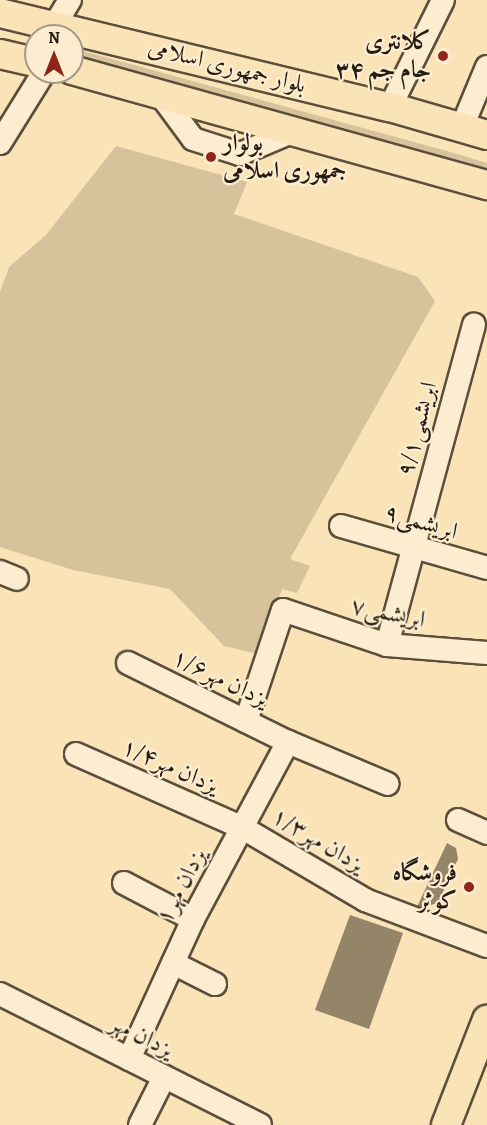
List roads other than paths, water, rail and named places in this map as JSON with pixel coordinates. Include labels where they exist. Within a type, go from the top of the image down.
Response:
[{"type":"main road","name":"بلوار جمهوری اسلامی","points":[[0,13],[63,12],[475,131]]},
{"type":"main road","points":[[0,54],[24,59]]},
{"type":"main road","name":"بلوار جمهوری اسلامی","points":[[84,73],[487,185]]},
{"type":"main road","points":[[446,1125],[487,1020]]},
{"type":"street","points":[[390,107],[443,0]]},
{"type":"street","points":[[475,131],[487,67]]},
{"type":"street","points":[[0,143],[37,84]]},
{"type":"street","name":"۹/۱ابریشمی","points":[[387,645],[415,549],[474,325]]},
{"type":"street","name":"ابریشمی۹","points":[[341,526],[487,568]]},
{"type":"street","name":"ابریشمی۷","points":[[246,722],[283,610],[387,645],[487,653]]},
{"type":"street","name":"۱/۶یزدان مهر","points":[[128,663],[288,742],[388,784]]},
{"type":"street","name":"یزدان مهر۱","points":[[129,1059],[193,919],[288,742]]},
{"type":"street","name":"۱/۴یزدان مهر","points":[[76,754],[243,828]]},
{"type":"street","points":[[458,820],[487,833]]},
{"type":"street","name":"۱/۳یزدان مهر","points":[[243,828],[365,900],[487,946]]},
{"type":"street","points":[[124,883],[193,919]]},
{"type":"street","points":[[173,963],[215,984]]},
{"type":"street","name":"یزدان مهر","points":[[0,994],[260,1125]]},
{"type":"street","points":[[140,1125],[164,1077]]},
{"type":"place","name":"کلانتری ۳۴ جام جم","points":[[443,56]]},
{"type":"place","name":"بولوار جمهوری اسلامی","points":[[211,157]]},
{"type":"place","name":"فروشگاه کوثر","points":[[469,887]]}]
